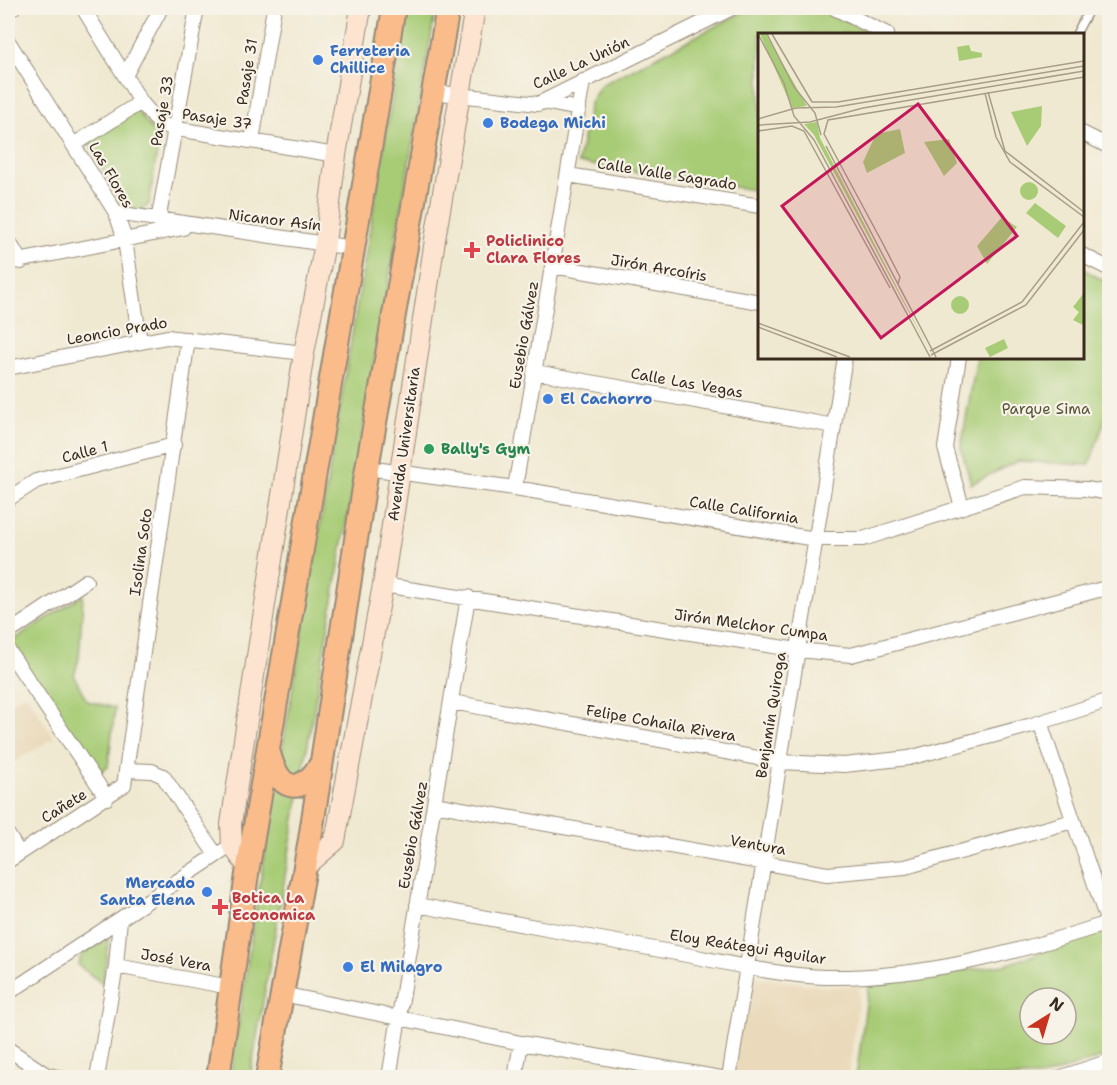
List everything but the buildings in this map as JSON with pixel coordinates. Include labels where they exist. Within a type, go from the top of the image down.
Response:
[{"type":"main road","points":[[248,867],[232,844],[231,824],[304,353],[325,243],[336,155],[361,8]]},
{"type":"main road","points":[[218,1077],[248,867],[394,8]]},
{"type":"main road","name":"Avenida Universitaria","points":[[267,1077],[305,867],[367,468],[448,8]]},
{"type":"main road","name":"Avenida Universitaria","points":[[305,867],[335,841],[383,585],[436,233],[474,8]]},
{"type":"main road","points":[[268,751],[274,773],[282,781],[293,784],[304,784],[311,780],[321,764]]},
{"type":"street","points":[[8,11],[14,8]]},
{"type":"street","name":"Pasaje 37","points":[[83,8],[141,102],[158,122],[177,128],[336,155]]},
{"type":"street","points":[[125,76],[161,8]]},
{"type":"street","name":"Pasaje 33","points":[[159,221],[177,128],[196,8]]},
{"type":"street","name":"Pasaje 31","points":[[252,141],[274,8]]},
{"type":"street","name":"Calle La Unión","points":[[433,92],[538,104],[732,8]]},
{"type":"street","points":[[838,8],[885,33]]},
{"type":"street","name":"Las Flores","points":[[8,41],[75,144],[116,213],[125,240],[140,342]]},
{"type":"street","name":"Eusebio Gálvez","points":[[515,488],[583,81]]},
{"type":"street","points":[[75,144],[141,102]]},
{"type":"street","points":[[543,102],[579,109]]},
{"type":"street","points":[[1084,134],[1110,147]]},
{"type":"street","name":"Calle Valle Sagrado","points":[[568,175],[758,206]]},
{"type":"street","name":"Nicanor Asín","points":[[116,213],[191,226],[353,248]]},
{"type":"street","name":"Nicanor Asín","points":[[14,262],[191,226]]},
{"type":"street","points":[[8,240],[14,262]]},
{"type":"street","points":[[1084,256],[1110,269]]},
{"type":"street","name":"Jirón Arcoíris","points":[[553,266],[758,302]]},
{"type":"street","name":"Leoncio Prado","points":[[8,368],[167,337],[304,353]]},
{"type":"street","name":"Isolina Soto","points":[[127,770],[188,339]]},
{"type":"street","name":"Benjamín Quiroga","points":[[729,1077],[845,358]]},
{"type":"street","points":[[959,358],[945,448],[962,507]]},
{"type":"street","name":"Calle Las Vegas","points":[[535,372],[834,426]]},
{"type":"street","name":"Calle 1","points":[[8,499],[36,481],[174,445]]},
{"type":"street","name":"Calle California","points":[[367,468],[515,488],[816,539],[863,539],[1025,487],[1086,489],[1110,493]]},
{"type":"street","points":[[8,633],[86,581]]},
{"type":"street","name":"Jirón Melchor Cumpa","points":[[383,585],[798,650],[851,655],[1110,587]]},
{"type":"street","name":"Eusebio Gálvez","points":[[388,1077],[468,597]]},
{"type":"street","points":[[8,650],[107,798]]},
{"type":"street","name":"Felipe Cohaila Rivera","points":[[452,702],[780,762],[844,765],[909,758],[1110,700]]},
{"type":"street","points":[[1040,722],[1073,821]]},
{"type":"street","points":[[127,770],[152,771],[163,776],[216,855]]},
{"type":"street","name":"Cañete","points":[[13,857],[107,798],[124,785],[127,770]]},
{"type":"street","name":"Ventura","points":[[434,804],[828,874],[905,867],[1073,821]]},
{"type":"street","name":"Eloy Reátegui Aguilar","points":[[417,905],[747,966],[823,977],[886,975],[957,965],[1001,955],[1108,923],[1073,821]]},
{"type":"street","points":[[8,835],[13,857]]},
{"type":"street","points":[[8,993],[232,844]]},
{"type":"street","points":[[97,1077],[116,966],[120,919]]},
{"type":"street","name":"José Vera","points":[[116,966],[230,987]]},
{"type":"street","points":[[282,994],[521,1043],[721,1077]]},
{"type":"street","points":[[515,1077],[521,1043]]},
{"type":"street","points":[[8,1049],[45,1074],[61,1077]]},
{"type":"street","points":[[1059,1077],[1110,1061]]},
{"type":"lane","points":[[1077,33],[1090,8]]},
{"type":"shaded area","points":[[26,693],[54,738],[8,766],[8,704]]},
{"type":"shaded area","points":[[747,976],[827,987],[860,985],[849,1077],[731,1078]]},
{"type":"green space","points":[[407,8],[436,8],[250,1077],[230,1078],[257,900]]},
{"type":"green space","points":[[751,8],[820,8],[873,33],[758,33],[758,191],[578,163],[590,103],[601,85]]},
{"type":"green space","points":[[136,109],[159,139],[149,204],[129,221],[89,142]]},
{"type":"green space","name":"Parque Sima","points":[[1084,270],[1110,284],[1109,408],[1089,465],[1018,461],[971,484],[961,447],[977,358],[1084,358]]},
{"type":"green space","points":[[83,595],[79,658],[74,676],[87,701],[115,708],[108,767],[95,774],[9,643]]},
{"type":"green space","points":[[1109,928],[1109,1055],[1042,1077],[856,1078],[869,983],[1005,965]]},
{"type":"green space","points":[[109,938],[103,984],[78,965],[82,954]]},
{"type":"place","name":"Ferreteria Chillice","points":[[318,60]]},
{"type":"place","name":"Bodega Michi","points":[[488,123]]},
{"type":"place","name":"Policlinico Clara Flores","points":[[472,250]]},
{"type":"place","name":"El Cachorro","points":[[548,399]]},
{"type":"place","name":"Bally's Gym","points":[[429,449]]},
{"type":"place","name":"Mercado Santa Elena","points":[[207,892]]},
{"type":"place","name":"Botica La Economica","points":[[220,907]]},
{"type":"place","name":"El Milagro","points":[[348,967]]}]
